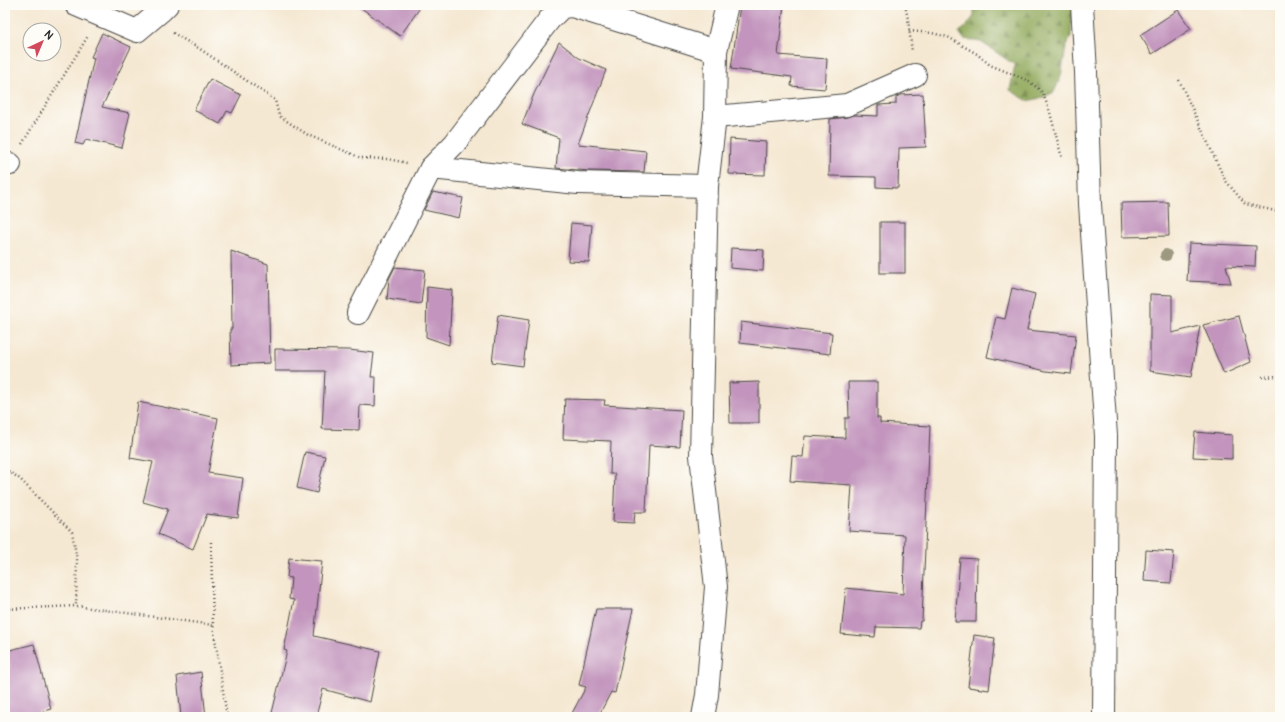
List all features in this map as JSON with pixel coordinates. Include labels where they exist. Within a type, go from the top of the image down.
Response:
[{"type":"street","points":[[76,5],[137,31],[167,5]]},
{"type":"street","points":[[703,717],[707,695],[716,587],[701,456],[707,186],[715,117],[716,51],[726,5]]},
{"type":"street","points":[[1082,5],[1086,72],[1090,204],[1106,436],[1104,717]]},
{"type":"street","points":[[358,313],[431,168],[455,142],[549,20],[562,7],[572,6],[716,51]]},
{"type":"street","points":[[715,117],[847,105],[915,75]]},
{"type":"street","points":[[431,168],[578,183],[707,186]]},
{"type":"path","points":[[905,5],[915,75]]},
{"type":"path","points":[[8,164],[100,15]]},
{"type":"path","points":[[150,20],[200,49],[275,100],[279,116],[308,135],[361,158],[388,159],[431,168]]},
{"type":"path","points":[[909,31],[932,33],[948,37],[977,54],[990,65],[1029,82],[1042,92],[1049,109],[1063,162]]},
{"type":"path","points":[[1179,80],[1225,180],[1245,204],[1280,212]]},
{"type":"path","points":[[1262,377],[1280,376]]},
{"type":"path","points":[[5,469],[20,479],[72,532],[77,560],[76,606]]},
{"type":"path","points":[[211,542],[213,625],[227,717]]},
{"type":"path","points":[[5,609],[76,606],[213,625]]},
{"type":"green space","points":[[974,5],[1074,5],[1072,13],[1071,36],[1066,47],[1061,76],[1054,92],[1044,97],[1028,101],[1010,90],[1015,65],[981,42],[964,39],[959,32],[966,27],[974,16]]},
{"type":"building","points":[[357,5],[422,5],[400,36]]},
{"type":"building","points":[[755,5],[784,5],[778,55],[827,59],[825,89],[791,86],[792,77],[731,69],[740,6],[755,9]]},
{"type":"building","points":[[1178,10],[1191,29],[1152,54],[1140,35]]},
{"type":"building","points":[[102,33],[131,47],[102,107],[130,113],[122,148],[86,139],[83,145],[75,143],[94,58],[91,57]]},
{"type":"building","points":[[559,42],[579,58],[606,70],[578,144],[646,151],[644,172],[589,171],[556,168],[559,138],[522,124],[534,94]]},
{"type":"building","points":[[210,79],[241,95],[232,113],[227,111],[220,124],[194,110]]},
{"type":"building","points":[[923,94],[926,147],[899,148],[898,188],[876,187],[876,177],[829,176],[830,119],[854,115],[878,116],[878,105],[896,104],[896,97],[901,95]]},
{"type":"building","points":[[730,139],[766,142],[765,175],[729,174]]},
{"type":"building","points":[[433,192],[463,198],[459,218],[424,210]]},
{"type":"building","points":[[1168,202],[1169,236],[1122,237],[1121,203]]},
{"type":"building","points":[[880,222],[905,222],[905,273],[880,273]]},
{"type":"building","points":[[571,223],[592,225],[589,262],[568,261]]},
{"type":"building","points":[[1189,243],[1256,246],[1255,267],[1226,266],[1231,283],[1187,281]]},
{"type":"building","points":[[731,248],[764,250],[763,271],[730,268]]},
{"type":"building","points":[[231,251],[268,264],[270,363],[231,365]]},
{"type":"building","points":[[395,267],[425,270],[421,304],[387,299],[389,279]]},
{"type":"building","points":[[427,287],[452,290],[449,345],[426,337]]},
{"type":"building","points":[[1012,288],[1035,294],[1027,330],[1076,335],[1071,374],[1046,371],[987,357],[996,317],[1005,319]]},
{"type":"building","points":[[1150,294],[1172,295],[1172,333],[1200,326],[1191,377],[1150,371]]},
{"type":"building","points":[[498,315],[529,320],[523,366],[492,362]]},
{"type":"building","points":[[1239,316],[1251,362],[1224,374],[1203,325]]},
{"type":"building","points":[[741,322],[832,333],[830,354],[740,343]]},
{"type":"building","points":[[275,349],[349,350],[374,353],[371,377],[376,377],[375,406],[360,405],[359,430],[322,429],[325,371],[275,371]]},
{"type":"building","points":[[759,382],[759,423],[730,423],[729,383]]},
{"type":"building","points":[[848,382],[877,382],[877,418],[880,418],[880,423],[930,426],[922,621],[920,621],[919,628],[876,627],[875,637],[841,634],[846,588],[903,594],[905,535],[849,531],[852,485],[790,481],[792,456],[803,457],[805,436],[845,438],[845,418],[849,418]]},
{"type":"building","points":[[565,399],[605,400],[604,405],[682,410],[680,447],[649,445],[646,512],[635,512],[634,523],[613,522],[615,474],[610,474],[611,441],[563,439]]},
{"type":"building","points":[[138,402],[218,418],[208,473],[243,478],[238,518],[207,514],[193,549],[158,534],[168,509],[143,502],[153,462],[130,458]]},
{"type":"building","points":[[1195,432],[1232,435],[1232,459],[1193,457]]},
{"type":"building","points":[[305,452],[325,456],[317,493],[297,488]]},
{"type":"building","points":[[1146,550],[1174,552],[1171,583],[1144,581]]},
{"type":"building","points":[[289,558],[322,561],[314,636],[380,651],[370,702],[323,689],[316,717],[271,717],[287,651],[284,650],[294,600],[289,599],[291,578],[287,577]]},
{"type":"building","points":[[960,558],[977,559],[976,622],[955,622]]},
{"type":"building","points":[[596,609],[633,609],[615,693],[611,692],[598,717],[570,717],[586,687],[579,685]]},
{"type":"building","points":[[974,635],[995,638],[989,690],[968,687]]},
{"type":"building","points":[[34,644],[51,709],[21,717],[5,717],[5,668],[10,667],[6,651]]},
{"type":"building","points":[[201,672],[206,717],[181,717],[177,676]]}]
